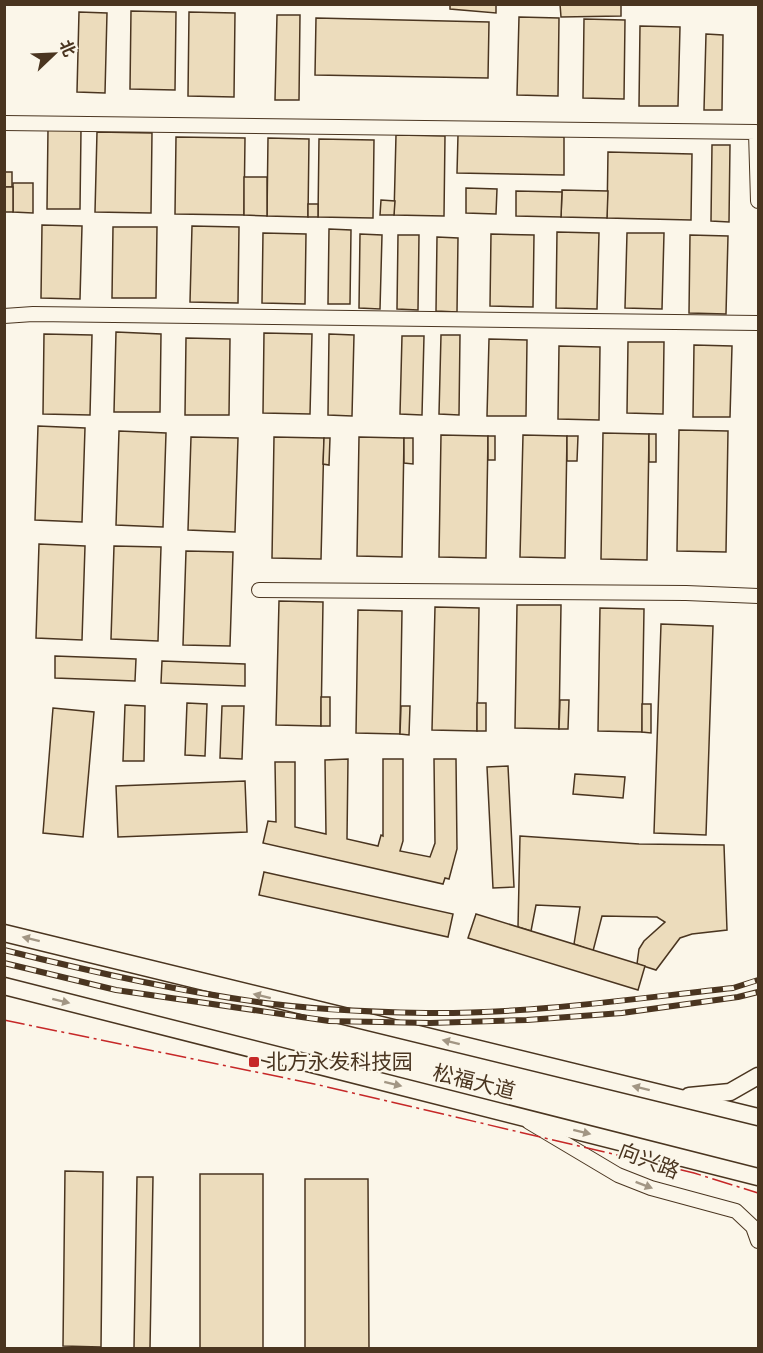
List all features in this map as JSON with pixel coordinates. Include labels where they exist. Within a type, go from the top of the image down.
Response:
[{"type":"main road","name":"松福大道","points":[[4,933],[759,1117]]},
{"type":"main road","name":"松福大道","points":[[4,986],[759,1177]]},
{"type":"main road","name":"松福大道","points":[[678,1098],[730,1092],[759,1076]]},
{"type":"street","points":[[4,123],[756,132],[759,201]]},
{"type":"street","points":[[4,316],[33,314],[759,323]]},
{"type":"street","points":[[259,590],[686,593],[759,596]]},
{"type":"street","name":"向兴路","points":[[520,1116],[618,1175],[651,1188],[736,1211],[753,1227],[759,1241]]},
{"type":"building","points":[[450,4],[496,4],[496,13],[450,9]]},
{"type":"building","points":[[560,4],[621,4],[621,16],[561,17]]},
{"type":"building","points":[[131,11],[176,12],[175,90],[130,89]]},
{"type":"building","points":[[79,12],[107,13],[105,93],[77,92]]},
{"type":"building","points":[[189,12],[235,13],[234,97],[188,96]]},
{"type":"building","points":[[277,15],[300,15],[299,100],[275,100]]},
{"type":"building","points":[[519,17],[559,18],[558,96],[517,95]]},
{"type":"building","points":[[316,18],[489,22],[488,78],[315,75]]},
{"type":"building","points":[[584,19],[625,20],[624,99],[583,98]]},
{"type":"building","points":[[640,26],[680,27],[678,106],[639,106]]},
{"type":"building","points":[[706,34],[723,35],[722,110],[704,110]]},
{"type":"building","points":[[48,129],[81,130],[80,209],[47,209]]},
{"type":"building","points":[[97,132],[152,133],[151,213],[95,212]]},
{"type":"building","points":[[396,135],[445,136],[444,216],[394,215]]},
{"type":"building","points":[[458,135],[564,137],[564,175],[457,173]]},
{"type":"building","points":[[176,137],[245,138],[244,215],[175,214]]},
{"type":"building","points":[[268,138],[309,139],[308,217],[267,216]]},
{"type":"building","points":[[319,139],[374,140],[373,218],[318,217]]},
{"type":"building","points":[[712,145],[730,145],[729,222],[711,221]]},
{"type":"building","points":[[608,152],[692,154],[691,220],[607,218]]},
{"type":"building","points":[[4,172],[12,172],[12,187],[4,187]]},
{"type":"building","points":[[244,177],[267,177],[267,216],[244,215]]},
{"type":"building","points":[[13,183],[33,183],[33,213],[13,212]]},
{"type":"building","points":[[4,187],[13,187],[13,212],[4,212]]},
{"type":"building","points":[[466,188],[497,189],[496,214],[466,213]]},
{"type":"building","points":[[562,190],[608,191],[607,218],[561,217]]},
{"type":"building","points":[[516,191],[562,192],[561,217],[516,216]]},
{"type":"building","points":[[381,200],[395,201],[394,215],[380,215]]},
{"type":"building","points":[[308,204],[318,204],[318,217],[308,217]]},
{"type":"building","points":[[42,225],[82,226],[80,299],[41,298]]},
{"type":"building","points":[[192,226],[239,227],[238,303],[190,302]]},
{"type":"building","points":[[113,227],[157,227],[156,298],[112,298]]},
{"type":"building","points":[[329,229],[351,230],[350,304],[328,304]]},
{"type":"building","points":[[557,232],[599,233],[597,309],[556,308]]},
{"type":"building","points":[[263,233],[306,234],[305,304],[262,303]]},
{"type":"building","points":[[627,233],[664,233],[662,309],[625,308]]},
{"type":"building","points":[[360,234],[382,235],[380,309],[359,308]]},
{"type":"building","points":[[491,234],[534,235],[533,307],[490,306]]},
{"type":"building","points":[[398,235],[419,235],[418,310],[397,309]]},
{"type":"building","points":[[690,235],[728,236],[726,314],[689,313]]},
{"type":"building","points":[[437,237],[458,238],[457,312],[436,311]]},
{"type":"building","points":[[116,332],[161,334],[160,412],[114,412]]},
{"type":"building","points":[[264,333],[312,334],[310,414],[263,413]]},
{"type":"building","points":[[44,334],[92,335],[90,415],[43,414]]},
{"type":"building","points":[[329,334],[354,335],[352,416],[328,415]]},
{"type":"building","points":[[441,335],[460,335],[459,415],[439,414]]},
{"type":"building","points":[[402,336],[424,336],[422,415],[400,414]]},
{"type":"building","points":[[186,338],[230,339],[229,415],[185,415]]},
{"type":"building","points":[[489,339],[527,340],[526,416],[487,416]]},
{"type":"building","points":[[628,342],[664,342],[663,414],[627,413]]},
{"type":"building","points":[[694,345],[732,346],[730,417],[693,417]]},
{"type":"building","points":[[559,346],[600,347],[599,420],[558,419]]},
{"type":"building","points":[[38,426],[85,428],[82,522],[35,520]]},
{"type":"building","points":[[679,430],[728,431],[726,552],[677,551]]},
{"type":"building","points":[[119,431],[166,433],[163,527],[116,525]]},
{"type":"building","points":[[603,433],[649,434],[647,560],[601,559]]},
{"type":"building","points":[[649,434],[656,434],[656,462],[649,462]]},
{"type":"building","points":[[441,435],[488,436],[486,558],[439,557]]},
{"type":"building","points":[[523,435],[567,436],[565,558],[520,557]]},
{"type":"building","points":[[488,436],[495,436],[495,460],[488,460]]},
{"type":"building","points":[[567,436],[578,436],[577,461],[567,461]]},
{"type":"building","points":[[191,437],[238,438],[235,532],[188,530]]},
{"type":"building","points":[[274,437],[324,438],[321,559],[272,558]]},
{"type":"building","points":[[359,437],[404,438],[402,557],[357,556]]},
{"type":"building","points":[[324,438],[330,438],[329,465],[323,464]]},
{"type":"building","points":[[404,438],[413,438],[413,464],[404,463]]},
{"type":"building","points":[[39,544],[85,546],[82,640],[36,638]]},
{"type":"building","points":[[114,546],[161,547],[158,641],[111,639]]},
{"type":"building","points":[[186,551],[233,552],[230,646],[183,645]]},
{"type":"building","points":[[279,601],[323,602],[321,726],[276,725]]},
{"type":"building","points":[[517,605],[561,605],[559,729],[515,728]]},
{"type":"building","points":[[435,607],[479,608],[477,731],[432,730]]},
{"type":"building","points":[[600,608],[644,609],[642,732],[598,731]]},
{"type":"building","points":[[358,610],[402,611],[400,734],[356,733]]},
{"type":"building","points":[[661,624],[713,626],[706,835],[654,833]]},
{"type":"building","points":[[55,656],[136,659],[135,681],[55,678]]},
{"type":"building","points":[[162,661],[245,664],[245,686],[161,683]]},
{"type":"building","points":[[321,697],[330,697],[330,726],[321,726]]},
{"type":"building","points":[[560,700],[569,700],[568,729],[559,729]]},
{"type":"building","points":[[187,703],[207,704],[205,756],[185,755]]},
{"type":"building","points":[[477,703],[486,703],[486,731],[477,731]]},
{"type":"building","points":[[642,704],[651,704],[651,733],[642,732]]},
{"type":"building","points":[[125,705],[145,706],[144,761],[123,761]]},
{"type":"building","points":[[222,706],[244,706],[242,759],[220,758]]},
{"type":"building","points":[[401,706],[410,706],[409,735],[400,734]]},
{"type":"building","points":[[53,708],[94,712],[83,837],[43,833]]},
{"type":"building","points":[[348,759],[347,839],[378,846],[381,835],[383,836],[383,759],[403,759],[403,841],[400,851],[430,857],[435,843],[434,759],[456,759],[457,849],[449,879],[445,878],[443,884],[263,843],[268,821],[276,822],[275,762],[295,762],[295,827],[326,834],[325,760]]},
{"type":"building","points":[[508,766],[514,887],[493,888],[487,767]]},
{"type":"building","points":[[575,774],[625,777],[623,798],[573,794]]},
{"type":"building","points":[[245,781],[247,832],[118,837],[116,786]]},
{"type":"building","points":[[520,836],[639,844],[724,845],[727,930],[692,934],[680,938],[656,970],[637,964],[639,949],[644,941],[665,922],[657,917],[602,916],[593,951],[574,944],[580,907],[536,905],[531,931],[518,927]]},
{"type":"building","points":[[264,872],[453,914],[448,937],[259,895]]},
{"type":"building","points":[[476,914],[645,966],[638,990],[468,938]]},
{"type":"building","points":[[65,1171],[103,1172],[101,1347],[63,1346]]},
{"type":"building","points":[[200,1174],[263,1174],[263,1348],[200,1348]]},
{"type":"building","points":[[137,1177],[153,1177],[150,1348],[134,1348]]},
{"type":"building","points":[[305,1179],[368,1179],[369,1348],[305,1348]]},
{"type":"railway","points":[[4,950],[99,973],[194,992],[279,1005],[363,1011],[465,1013],[542,1008],[733,988],[758,980]]},
{"type":"railway","points":[[4,963],[116,990],[329,1021],[430,1023],[527,1020],[622,1013],[738,997],[758,992]]},
{"type":"power","points":[[4,1020],[319,1085],[694,1173],[758,1193]]},
{"type":"place","name":"北方永发科技园","points":[[254,1062]]}]
